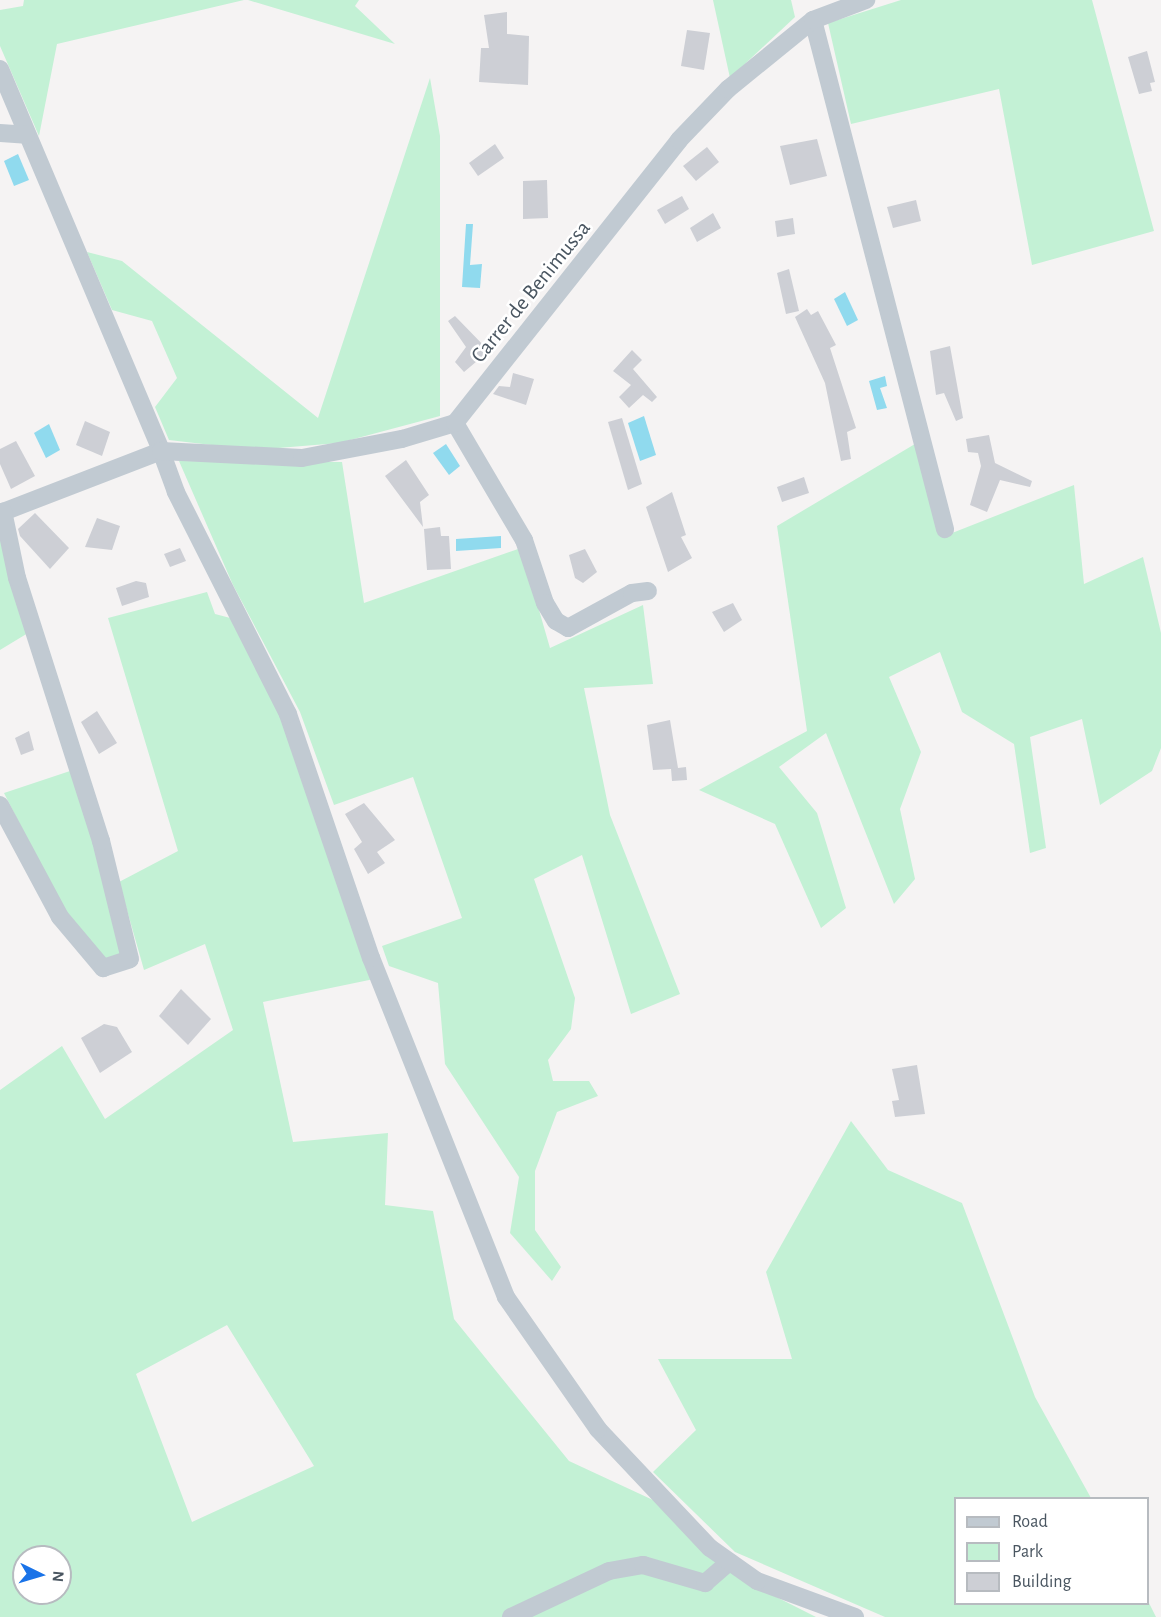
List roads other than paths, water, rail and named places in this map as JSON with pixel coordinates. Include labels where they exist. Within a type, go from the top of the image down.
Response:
[{"type":"street","name":"Carrer de Benimussa","points":[[455,423],[679,140],[728,89],[813,20],[866,0]]},
{"type":"street","points":[[813,20],[945,530]]},
{"type":"street","points":[[0,69],[161,451],[176,492],[288,714],[371,958],[507,1297],[598,1429],[729,1562],[756,1581],[855,1617]]},
{"type":"street","points":[[0,133],[26,135]]},
{"type":"street","points":[[0,805],[60,917],[103,968],[130,959],[101,841],[17,578],[2,512],[161,451],[302,458],[402,440],[455,423],[524,540],[545,603],[556,621],[568,628],[632,593],[648,591]]},
{"type":"street","points":[[512,1617],[609,1571],[643,1565],[705,1583],[729,1562]]},
{"type":"water","points":[[18,154],[29,180],[14,186],[4,161]]},
{"type":"water","points":[[466,224],[473,224],[470,265],[482,264],[480,288],[462,287]]},
{"type":"water","points":[[845,292],[858,320],[847,326],[834,299]]},
{"type":"water","points":[[885,376],[887,386],[880,388],[887,408],[877,410],[869,381]]},
{"type":"water","points":[[644,416],[656,455],[640,461],[628,423]]},
{"type":"water","points":[[49,424],[60,450],[46,458],[34,433]]},
{"type":"water","points":[[446,444],[460,466],[449,475],[433,453]]},
{"type":"water","points":[[501,536],[501,548],[456,551],[456,539]]}]
